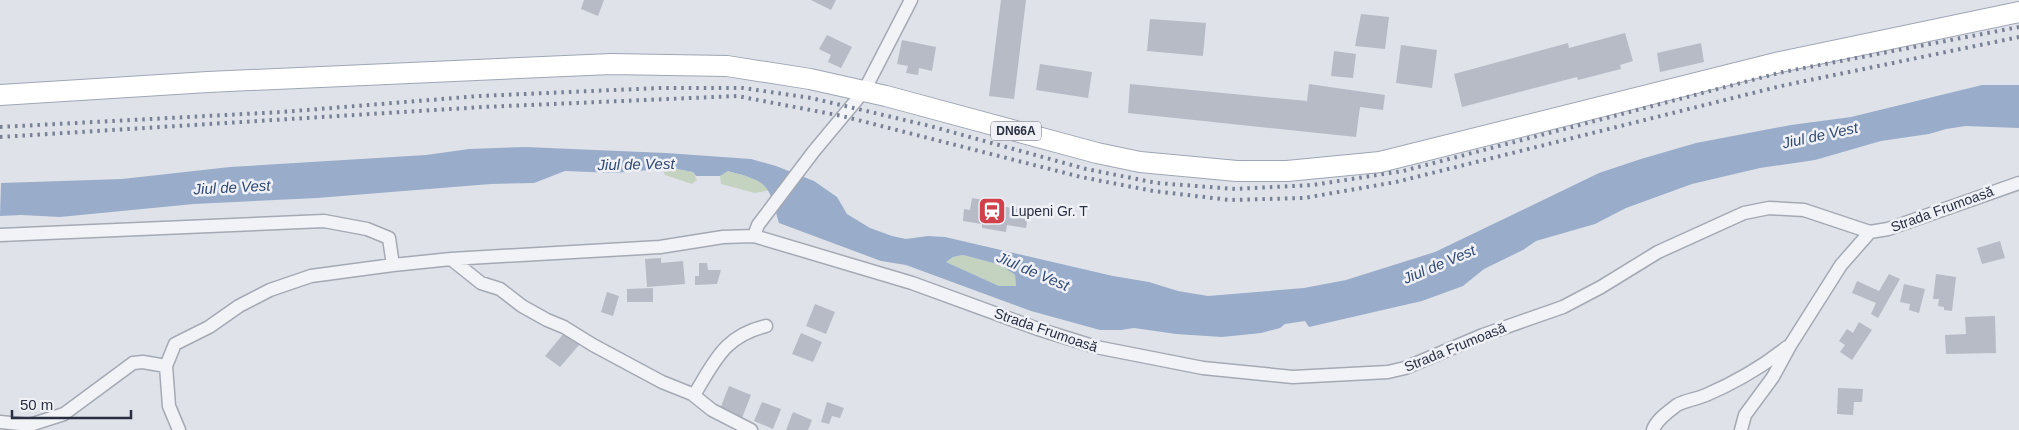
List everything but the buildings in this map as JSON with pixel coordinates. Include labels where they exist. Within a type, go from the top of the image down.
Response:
[{"type":"main road","name":"DN66A","points":[[0,95],[208,82],[611,64],[727,66],[810,78],[1097,153],[1140,162],[1236,171],[1287,171],[1380,162],[1780,62],[2019,12]]},
{"type":"street","points":[[756,230],[814,151],[864,91],[911,0]]},
{"type":"street","name":"Strada Frumoasă","points":[[166,366],[175,344],[209,327],[239,306],[270,290],[311,276],[451,259],[660,247],[756,230],[912,283],[1038,329],[1096,347],[1203,368],[1293,377],[1388,372],[1405,368],[1483,335],[1563,307],[1601,287],[1658,252],[1744,213],[1769,208],[1804,210],[1870,232],[1888,229],[2019,183]]},
{"type":"street","points":[[0,236],[324,221],[367,230],[389,238],[393,265]]},
{"type":"street","points":[[1741,430],[1745,415],[1773,377],[1790,344],[1841,265],[1870,232]]},
{"type":"street","points":[[451,259],[481,282],[500,289],[522,306],[564,327],[593,345],[662,382],[694,395],[712,410],[751,430]]},
{"type":"street","points":[[694,395],[728,344],[739,335],[752,329],[766,326]]},
{"type":"street","points":[[1653,430],[1654,426],[1665,414],[1679,404],[1704,396],[1758,369],[1790,344]]},
{"type":"street","points":[[0,422],[30,425],[64,414],[133,363],[143,362],[166,366],[168,406],[179,430]]},
{"type":"green space","points":[[671,168],[693,172],[697,180],[692,184],[665,175],[663,170]]},
{"type":"green space","points":[[728,171],[756,179],[770,190],[755,193],[721,184],[720,176]]},
{"type":"green space","points":[[963,255],[1001,265],[1015,275],[1016,286],[999,286],[946,262],[953,257]]},
{"type":"water","name":"Jiul de Vest","points":[[1982,85],[2019,85],[2019,128],[1966,126],[1946,129],[1929,134],[1881,141],[1815,160],[1760,168],[1692,184],[1626,208],[1595,224],[1536,241],[1523,250],[1484,269],[1463,286],[1422,301],[1309,327],[1305,321],[1285,324],[1280,328],[1261,333],[1222,337],[1176,334],[1134,328],[1100,330],[1031,311],[906,265],[881,261],[779,223],[769,192],[765,186],[752,178],[728,171],[720,176],[696,176],[693,172],[672,168],[614,173],[565,171],[534,183],[491,184],[317,198],[194,204],[60,217],[0,216],[1,183],[122,179],[230,167],[426,155],[469,149],[525,147],[666,153],[751,159],[776,166],[814,181],[837,197],[847,214],[870,228],[892,236],[906,239],[928,236],[945,237],[1113,276],[1149,282],[1178,291],[1208,296],[1304,288],[1346,280],[1435,252],[1599,173],[1641,159],[1696,143],[1791,125],[1851,117]],"holes":[[[963,255],[1001,265],[1015,275],[1016,286],[999,286],[946,262],[953,257]]]},
{"type":"railway","points":[[0,127],[282,112],[479,96],[660,88],[743,88],[811,98],[930,126],[1086,169],[1157,183],[1235,189],[1313,185],[1403,171],[1783,72],[2019,27]]},
{"type":"railway","points":[[0,137],[483,107],[737,96],[842,116],[1081,177],[1153,191],[1230,200],[1304,198],[1396,182],[1781,86],[2019,37]]},
{"type":"place","name":"Lupeni Gr. T","points":[[992,211]]}]
